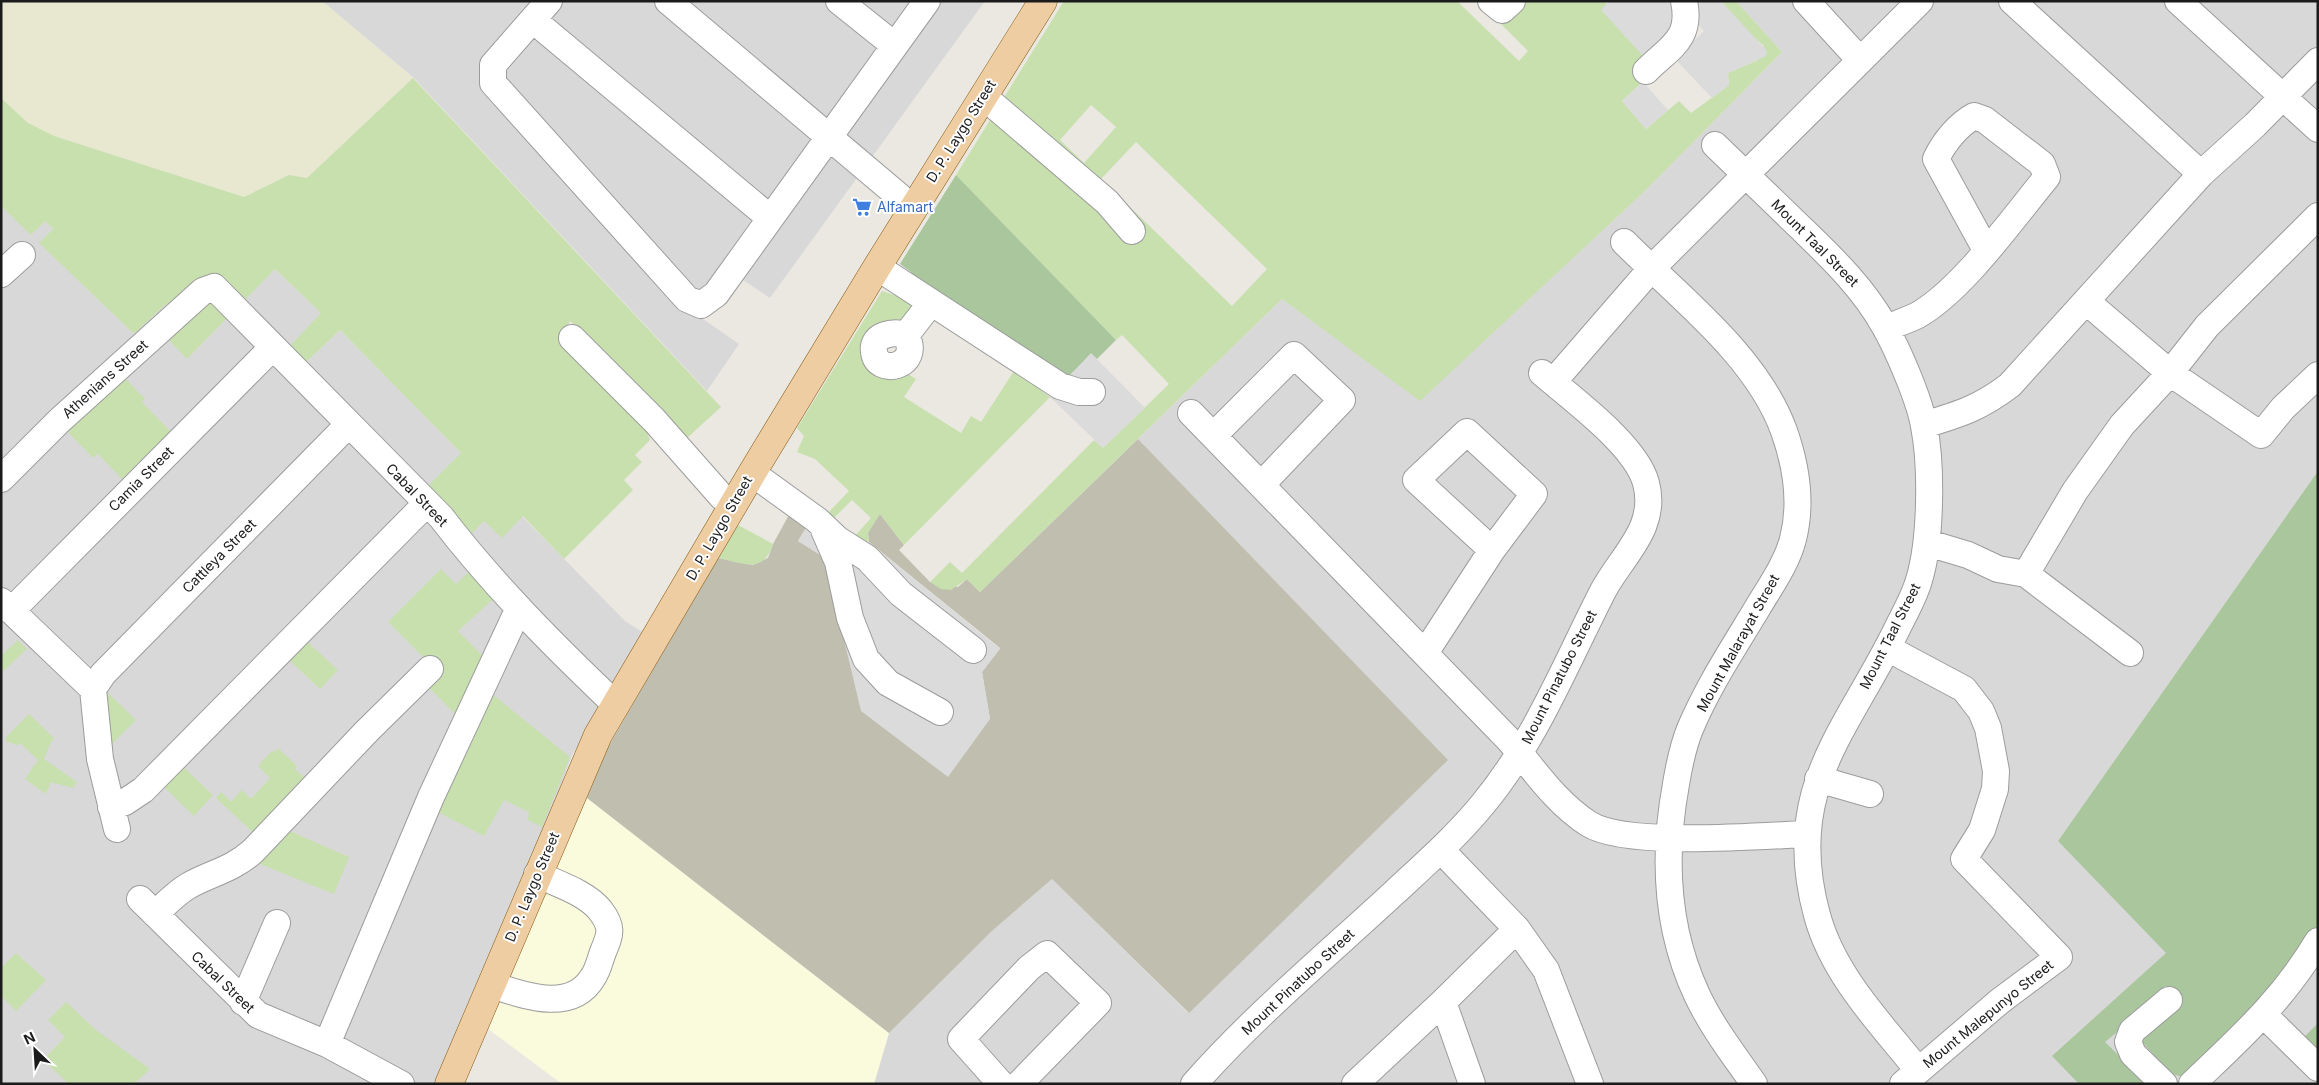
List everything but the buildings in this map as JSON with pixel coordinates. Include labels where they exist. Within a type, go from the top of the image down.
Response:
[{"type":"main road","name":"D. P. Laygo Street","points":[[449,1084],[589,754],[752,473],[877,266],[1043,1]]},
{"type":"street","points":[[668,1],[913,208]]},
{"type":"street","points":[[839,1],[894,45]]},
{"type":"street","points":[[770,218],[541,10],[493,65],[493,83],[687,299],[701,305],[716,294],[927,1]]},
{"type":"street","points":[[1491,1],[1502,10],[1512,1]]},
{"type":"street","points":[[1646,71],[1681,37],[1686,27],[1684,1]]},
{"type":"street","points":[[1806,1],[1860,60]]},
{"type":"street","points":[[1651,269],[1920,1]]},
{"type":"street","points":[[2012,1],[2201,174]]},
{"type":"street","points":[[2178,1],[2318,129]]},
{"type":"street","points":[[1924,425],[1961,414],[1986,403],[2010,385],[2087,302],[2107,275],[2201,174],[2318,61]]},
{"type":"street","points":[[984,96],[1107,202],[1132,231]]},
{"type":"street","points":[[1886,328],[1917,315],[1937,302],[1986,250],[2047,177],[2042,164],[1985,120],[1974,116],[1964,122],[1940,150],[1936,159],[1986,250]]},
{"type":"street","name":"Mount Taal Street","points":[[1715,145],[1845,271],[1866,295],[1886,328],[1903,366],[1924,425],[1928,471],[1928,543],[1919,581],[1887,648],[1841,729],[1818,779],[1810,803],[1806,834],[1811,887],[1823,934],[1847,978],[1911,1077]]},
{"type":"street","points":[[2026,574],[2098,456],[2122,425],[2170,373],[2207,326],[2318,216]]},
{"type":"street","name":"Mount Malarayat Street","points":[[1624,242],[1743,361],[1763,390],[1783,429],[1794,466],[1797,504],[1793,540],[1773,582],[1712,684],[1689,730],[1679,765],[1669,837],[1667,868],[1670,898],[1678,939],[1687,970],[1707,1014],[1754,1084]]},
{"type":"street","points":[[1,274],[22,255]]},
{"type":"street","points":[[877,266],[1060,386],[1079,392],[1092,392]]},
{"type":"street","name":"Mount Pinatubo Street","points":[[1194,1084],[1232,1043],[1441,850],[1483,804],[1520,753],[1549,702],[1606,585],[1637,541],[1647,513],[1646,484],[1641,471],[1624,446],[1547,377],[1651,269]]},
{"type":"street","name":"Cabal Street","points":[[214,287],[272,348],[427,503],[459,542],[562,654],[616,705]]},
{"type":"street","name":"Athenians Street","points":[[1,479],[59,420],[196,297],[203,291],[214,287]]},
{"type":"street","points":[[2087,302],[2170,373],[2261,435],[2284,408],[2318,375]]},
{"type":"street","points":[[906,335],[931,303]]},
{"type":"street","points":[[572,338],[654,420],[717,492],[734,503]]},
{"type":"street","name":"Camia Street","points":[[6,606],[272,348]]},
{"type":"street","points":[[1214,435],[1294,355],[1342,400],[1262,484]]},
{"type":"street","points":[[1190,413],[1262,484],[1425,653],[1520,753],[1541,781],[1590,825],[1606,831],[1669,837],[1806,834]]},
{"type":"street","name":"Cattleya Street","points":[[93,689],[103,674],[348,425]]},
{"type":"street","points":[[1425,653],[1492,550],[1534,494],[1467,432],[1416,480],[1492,550]]},
{"type":"street","points":[[752,473],[817,520],[824,530],[838,562],[850,618],[866,659],[888,683],[940,712]]},
{"type":"street","points":[[6,606],[93,689],[100,759],[114,818],[125,802],[143,790],[427,503]]},
{"type":"street","points":[[824,530],[867,558],[901,594],[973,650]]},
{"type":"street","points":[[1928,543],[1973,558],[1998,569],[2026,574],[2130,653]]},
{"type":"street","points":[[327,1044],[431,797],[520,608]]},
{"type":"street","name":"Mount Malepunyo Street","points":[[1887,648],[1964,689],[1981,711],[1993,750],[1996,771],[1995,790],[1982,830],[1964,859],[2059,957],[2000,1001],[1911,1077]]},
{"type":"street","name":"Cabal Street","points":[[401,1084],[327,1044],[273,1023],[258,1015],[147,907],[203,878],[223,872],[247,856],[430,669]]},
{"type":"street","points":[[1818,779],[1870,794]]},
{"type":"street","points":[[1441,850],[1517,929],[1546,970],[1590,1084]]},
{"type":"street","points":[[492,985],[529,997],[551,1000],[567,997],[580,991],[593,977],[611,932],[608,923],[600,910],[588,898],[537,874]]},
{"type":"street","points":[[243,1002],[277,923]]},
{"type":"street","points":[[1354,1084],[1443,1002],[1517,929]]},
{"type":"street","points":[[2192,1084],[2264,1016],[2284,992],[2318,941]]},
{"type":"street","points":[[1001,1084],[961,1039],[1046,954],[1098,1003],[1019,1084]]},
{"type":"street","points":[[2164,1084],[2133,1054],[2128,1042],[2132,1031],[2169,1000]]},
{"type":"street","points":[[1443,1002],[1472,1084]]},
{"type":"street","points":[[2264,1016],[2318,1068]]},
{"type":"shaded area","points":[[1,1],[322,1],[413,78],[307,178],[289,175],[244,197],[54,136],[28,123],[1,98]]},
{"type":"shaded area","points":[[322,1],[985,1],[770,298],[736,275],[703,319],[739,344],[707,391],[414,78]]},
{"type":"shaded area","points":[[1609,1],[1676,1],[1680,19],[1647,60],[1601,10]]},
{"type":"shaded area","points":[[1697,1],[1721,1],[1767,51],[1766,56],[1728,73],[1729,85],[1712,98],[1675,59],[1704,31],[1694,20]]},
{"type":"shaded area","points":[[1736,1],[2318,1],[2318,471],[2058,841],[2318,791],[2318,1084],[874,1084],[889,1033],[993,930],[1052,879],[1188,1013],[1447,760],[1138,439],[1282,299],[1420,400],[1647,189],[1782,52]]},
{"type":"shaded area","points":[[1643,82],[1668,110],[1646,129],[1622,101]]},
{"type":"shaded area","points":[[956,175],[1116,340],[1097,359],[1091,354],[1068,377],[915,284],[911,272],[900,264]]},
{"type":"shaded area","points":[[1,206],[31,234],[45,220],[53,229],[40,243],[134,334],[166,304],[178,317],[275,269],[322,314],[286,350],[302,366],[340,330],[461,453],[455,517],[471,533],[484,521],[522,516],[625,621],[647,635],[613,694],[272,347],[11,610],[1,600]]},
{"type":"shaded area","points":[[272,349],[347,425],[94,684],[13,611]]},
{"type":"shaded area","points":[[1091,353],[1145,408],[1103,448],[1050,397]]},
{"type":"shaded area","points":[[348,427],[425,503],[117,804],[96,686]]},
{"type":"shaded area","points":[[1138,439],[1448,760],[1189,1013],[1052,879],[993,930],[889,1033],[587,798],[603,756],[718,558],[753,565],[768,558],[773,544],[790,513],[808,525],[798,541],[819,554],[990,719],[982,672],[1000,648],[869,542],[868,533],[875,518],[880,514],[904,545],[899,550],[930,582],[958,587],[967,579],[980,592]]},
{"type":"shaded area","points":[[2318,471],[2318,925],[2283,976],[2184,1077],[2171,1074],[2142,1042],[2142,1038],[2180,995],[2171,986],[2165,986],[2157,992],[2155,1001],[2105,1042],[2148,1084],[2079,1084],[2052,1056],[2166,953],[2058,841]]},
{"type":"shaded area","points":[[427,505],[518,607],[326,1042],[242,1003],[398,1084],[1,1084],[1,602],[92,690],[110,808]]},
{"type":"shaded area","points":[[808,525],[869,542],[1000,649],[982,672],[990,719],[948,777],[861,711],[826,565],[819,554],[798,541]]},
{"type":"shaded area","points":[[520,609],[608,703],[572,755],[529,873],[440,1084],[404,1084],[329,1043]]},
{"type":"shaded area","points":[[587,798],[889,1033],[874,1084],[562,1084],[488,1029],[509,976]]},
{"type":"shaded area","points":[[2318,1023],[2318,1054],[2306,1039],[2306,1035]]},
{"type":"green space","points":[[1064,1],[1457,1],[1519,61],[1528,51],[1499,22],[1518,1],[1604,1],[1607,4],[1602,10],[1647,60],[1647,78],[1622,101],[1646,129],[1679,101],[1691,113],[1729,85],[1728,73],[1758,60],[1764,46],[1751,35],[1721,1],[1736,1],[1782,52],[1647,189],[1420,401],[1282,299],[980,592],[967,579],[951,590],[941,589],[930,582],[950,562],[962,573],[1094,440],[1103,448],[1169,384],[1122,335],[1116,340],[956,175]],"holes":[[[1091,105],[1116,127],[1084,163],[1060,140]],[[1136,142],[1267,269],[1232,306],[1101,179]]]},
{"type":"green space","points":[[413,78],[721,407],[687,438],[570,321],[559,342],[645,427],[650,440],[635,455],[642,462],[624,480],[633,490],[564,559],[523,516],[502,538],[484,521],[472,533],[455,517],[455,513],[428,486],[461,453],[340,330],[302,366],[286,350],[321,313],[275,269],[187,359],[162,333],[178,317],[166,304],[134,334],[39,243],[53,229],[45,221],[31,235],[1,206],[1,98],[28,123],[54,136],[244,197],[289,175],[307,178]]},
{"type":"green space","points":[[882,291],[913,301],[911,317],[869,334],[900,369],[916,379],[904,397],[961,433],[971,416],[981,422],[1016,368],[1028,381],[1050,397],[904,545],[880,514],[868,533],[869,542],[854,537],[871,518],[852,500],[833,519],[826,515],[849,491],[815,459],[797,452],[804,436],[797,428]]},
{"type":"green space","points":[[119,372],[145,399],[142,402],[171,432],[123,480],[98,454],[93,458],[63,427]]},
{"type":"green space","points":[[738,525],[773,544],[764,560],[758,563],[744,564],[718,558]]},
{"type":"green space","points":[[475,566],[500,593],[458,631],[486,659],[458,717],[424,683],[436,670],[388,622],[441,569],[456,584]]},
{"type":"green space","points":[[304,639],[338,670],[320,689],[287,658]]},
{"type":"green space","points":[[18,640],[27,649],[1,673],[1,656]]},
{"type":"green space","points":[[107,692],[136,720],[110,746]]},
{"type":"green space","points":[[491,693],[570,757],[542,827],[528,820],[529,812],[504,800],[484,836],[436,811]]},
{"type":"green space","points":[[29,714],[54,738],[44,759],[77,782],[73,788],[51,782],[46,794],[25,779],[38,760],[20,743],[18,745],[7,742],[5,738]]},
{"type":"green space","points":[[278,748],[297,766],[295,769],[309,782],[258,837],[216,798],[221,792],[231,802],[242,790],[251,799],[270,778],[258,766],[272,751],[274,752]]},
{"type":"green space","points":[[179,763],[213,795],[194,816],[160,783]]},
{"type":"green space","points":[[283,828],[349,857],[334,894],[250,860]]},
{"type":"green space","points":[[16,953],[46,980],[16,1011],[1,996],[1,968]]},
{"type":"green space","points":[[66,1002],[96,1030],[150,1069],[134,1084],[69,1084],[43,1060],[65,1037],[48,1020]]},
{"type":"place","name":"Alfamart","points":[[862,207]]}]
